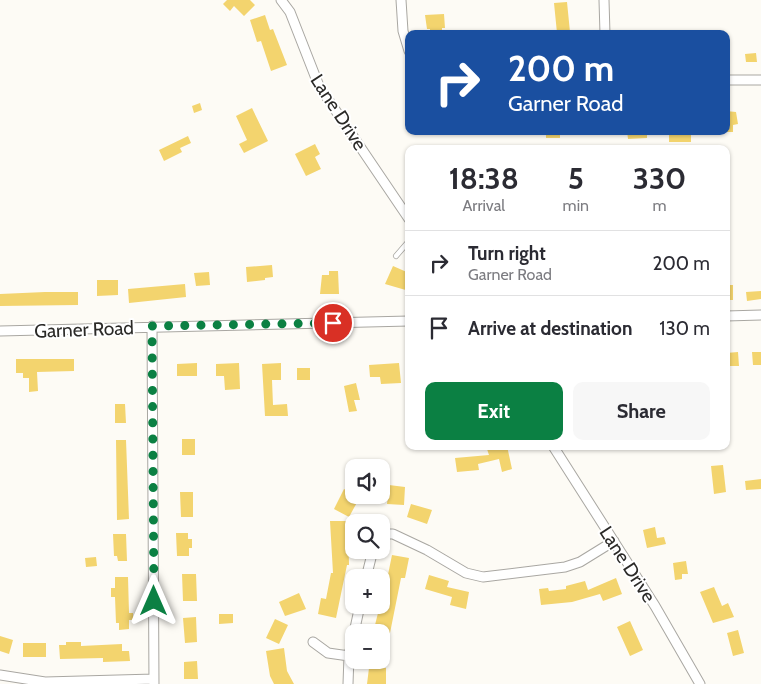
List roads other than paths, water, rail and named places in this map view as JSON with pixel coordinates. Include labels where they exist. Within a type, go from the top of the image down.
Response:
[{"type":"street","name":"Lane Drive","points":[[282,0],[290,12],[319,86],[405,213]]},
{"type":"street","points":[[401,0],[405,38]]},
{"type":"street","points":[[604,0],[605,30]]},
{"type":"street","points":[[730,80],[761,80]]},
{"type":"street","points":[[730,316],[761,315]]},
{"type":"street","name":"Garner Road","points":[[0,331],[119,330],[152,326],[405,322]]},
{"type":"street","points":[[0,674],[45,682],[154,682],[152,326]]},
{"type":"street","name":"Lane Drive","points":[[556,450],[661,614],[700,684]]},
{"type":"street","points":[[390,534],[427,550],[466,573],[483,578],[565,567],[580,562],[614,541]]},
{"type":"street","points":[[313,642],[328,652],[345,655]]},
{"type":"street","points":[[348,684],[349,669]]},
{"type":"lane","points":[[396,256],[405,246]]}]
